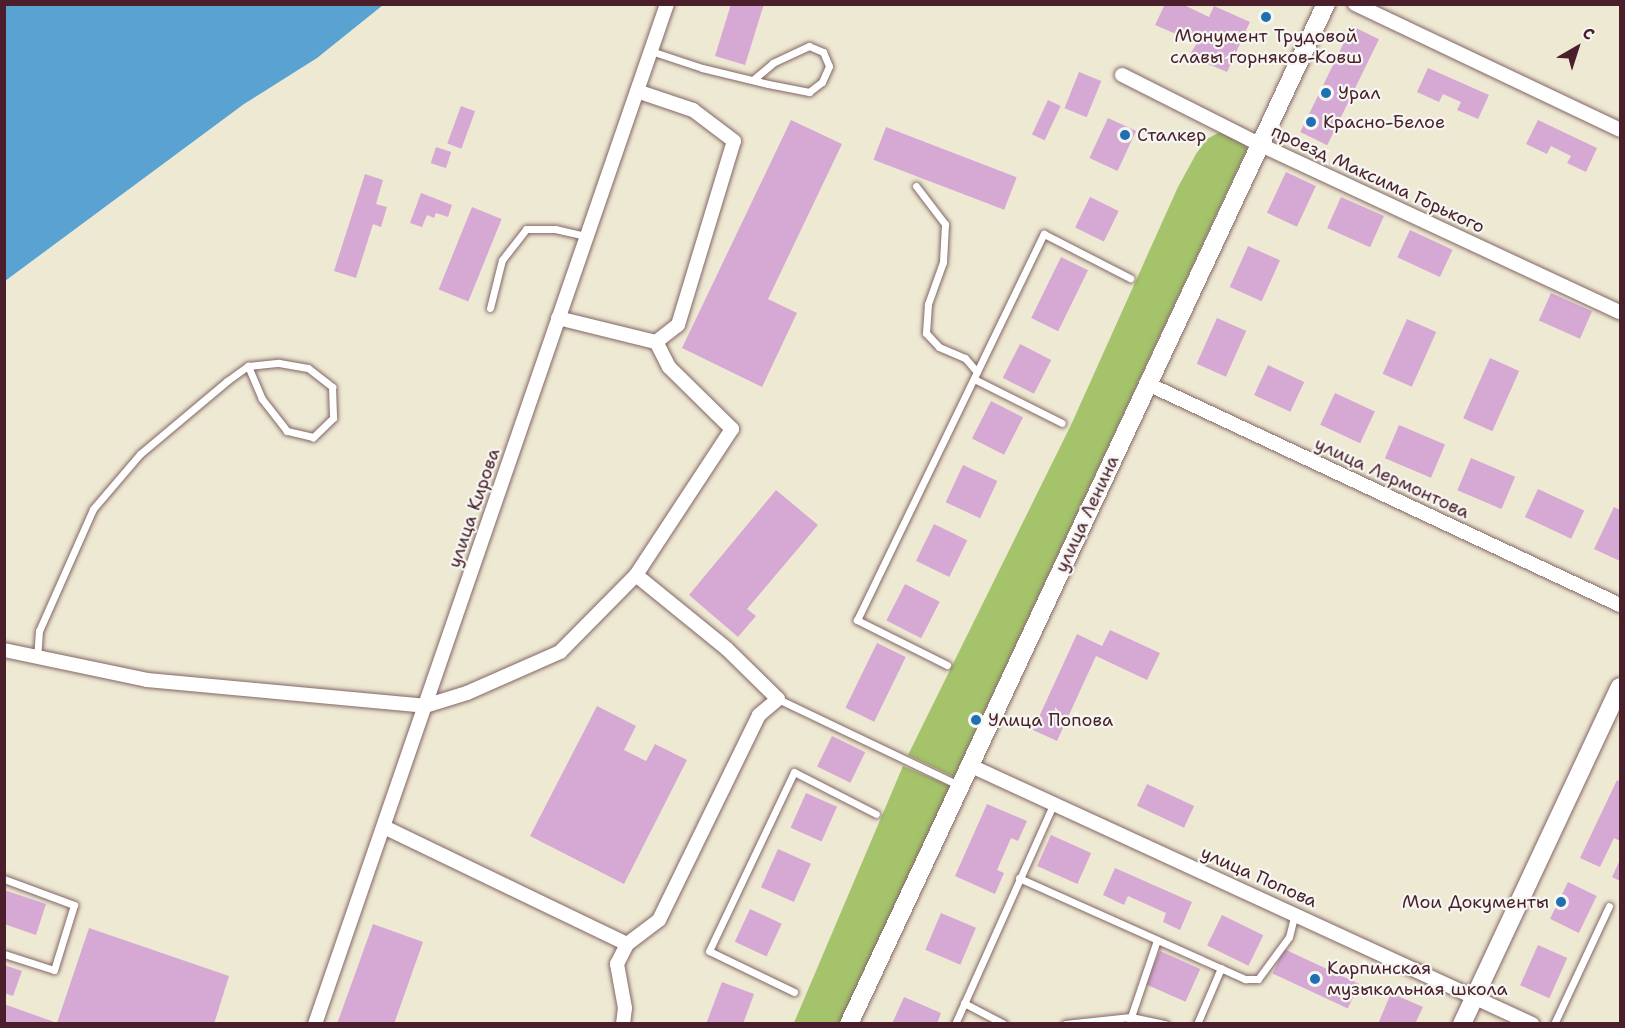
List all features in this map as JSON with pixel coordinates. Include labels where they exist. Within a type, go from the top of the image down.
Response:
[{"type":"street","name":"улица Кирова","points":[[315,1023],[667,4]]},
{"type":"street","name":"улица Ленина","points":[[849,1023],[1326,4]]},
{"type":"street","points":[[1355,4],[1620,130]]},
{"type":"street","name":"проезд Максима Горького","points":[[1122,75],[1259,144],[1620,312]]},
{"type":"street","points":[[637,91],[693,110],[734,141],[678,325],[656,342]]},
{"type":"street","points":[[4,650],[37,659],[147,680],[425,706],[467,693],[560,652],[636,575],[732,429],[669,367],[656,342],[558,318]]},
{"type":"street","name":"улица Лермонтова","points":[[1148,384],[1620,605]]},
{"type":"street","points":[[623,1023],[625,1008],[617,964],[627,944],[659,920],[759,715],[778,699],[727,649],[636,575]]},
{"type":"street","points":[[1462,1023],[1620,687]]},
{"type":"street","name":"улица Попова","points":[[969,765],[1532,1023]]},
{"type":"street","points":[[384,827],[627,944]]},
{"type":"lane","points":[[651,51],[702,68],[768,84],[810,92],[822,82],[829,66],[824,52],[809,46],[773,63],[753,80]]},
{"type":"lane","points":[[916,186],[945,224],[943,262],[928,304],[926,333],[939,347],[964,358],[975,375],[1062,423]]},
{"type":"lane","points":[[490,308],[502,260],[526,229],[555,229],[586,236]]},
{"type":"lane","points":[[947,665],[857,620],[1044,234],[1130,278]]},
{"type":"lane","points":[[37,659],[39,631],[93,509],[140,454],[248,366],[279,363],[308,368],[332,387],[333,418],[313,437],[287,430],[262,399],[248,366]]},
{"type":"lane","points":[[778,699],[960,786]]},
{"type":"lane","points":[[794,992],[709,951],[794,772],[876,814]]},
{"type":"lane","points":[[955,1023],[1054,803]]},
{"type":"lane","points":[[1019,878],[1245,979],[1258,979],[1289,937],[1295,913]]},
{"type":"lane","points":[[4,879],[74,905],[54,970],[4,954]]},
{"type":"lane","points":[[1554,1023],[1609,906]]},
{"type":"lane","points":[[1130,1020],[1157,940]]},
{"type":"lane","points":[[1197,1023],[1221,968]]},
{"type":"lane","points":[[964,1003],[1004,1023]]},
{"type":"lane","points":[[1065,1023],[1130,1020],[1165,1023]]},
{"type":"green space","points":[[1220,132],[1244,143],[1247,149],[954,777],[908,755],[1071,425],[1178,187],[1207,139]]},
{"type":"green space","points":[[903,766],[950,786],[849,1024],[793,1024]]},
{"type":"water","points":[[5,4],[383,5],[317,58],[244,104],[5,281]]},
{"type":"building","points":[[731,4],[764,4],[745,65],[715,56]]},
{"type":"building","points":[[1165,4],[1182,4],[1209,17],[1214,6],[1250,22],[1227,72],[1189,56],[1197,43],[1155,25]]},
{"type":"building","points":[[1352,26],[1379,39],[1327,145],[1300,132]]},
{"type":"building","points":[[1428,68],[1489,95],[1478,119],[1457,110],[1461,102],[1443,94],[1439,102],[1417,92]]},
{"type":"building","points":[[1079,72],[1101,81],[1087,117],[1064,108]]},
{"type":"building","points":[[1048,100],[1061,106],[1045,140],[1032,134]]},
{"type":"building","points":[[461,106],[475,111],[461,149],[447,144]]},
{"type":"building","points":[[1108,118],[1136,131],[1118,171],[1089,158]]},
{"type":"building","points":[[791,120],[842,144],[768,299],[797,313],[762,387],[682,348]]},
{"type":"building","points":[[1538,120],[1597,148],[1586,172],[1567,163],[1571,156],[1551,146],[1547,154],[1526,144]]},
{"type":"building","points":[[886,127],[1017,177],[1004,210],[873,160]]},
{"type":"building","points":[[436,147],[451,152],[446,168],[431,163]]},
{"type":"building","points":[[1286,172],[1316,186],[1297,227],[1267,213]]},
{"type":"building","points":[[365,174],[383,180],[376,204],[387,207],[381,227],[373,224],[356,278],[334,271]]},
{"type":"building","points":[[421,193],[452,205],[448,217],[436,213],[434,218],[427,215],[422,227],[410,223]]},
{"type":"building","points":[[1090,197],[1119,211],[1104,242],[1075,228]]},
{"type":"building","points":[[1341,197],[1384,216],[1370,247],[1327,228]]},
{"type":"building","points":[[472,207],[502,219],[468,302],[439,290]]},
{"type":"building","points":[[1410,230],[1453,250],[1440,277],[1397,257]]},
{"type":"building","points":[[1248,246],[1280,260],[1262,301],[1230,287]]},
{"type":"building","points":[[1061,257],[1088,270],[1058,331],[1031,318]]},
{"type":"building","points":[[1551,293],[1592,311],[1580,339],[1539,320]]},
{"type":"building","points":[[1217,318],[1246,331],[1226,377],[1197,364]]},
{"type":"building","points":[[1407,319],[1436,332],[1412,387],[1383,374]]},
{"type":"building","points":[[1020,344],[1051,360],[1034,394],[1003,378]]},
{"type":"building","points":[[1490,358],[1519,371],[1492,431],[1463,418]]},
{"type":"building","points":[[1268,365],[1304,382],[1290,412],[1254,395]]},
{"type":"building","points":[[1335,393],[1375,412],[1360,443],[1320,425]]},
{"type":"building","points":[[991,401],[1023,417],[1004,455],[972,438]]},
{"type":"building","points":[[1399,425],[1445,445],[1431,478],[1385,458]]},
{"type":"building","points":[[1471,458],[1515,477],[1502,509],[1457,490]]},
{"type":"building","points":[[963,465],[997,481],[980,518],[946,502]]},
{"type":"building","points":[[1538,489],[1584,511],[1571,539],[1525,517]]},
{"type":"building","points":[[776,490],[818,525],[747,609],[756,616],[738,637],[689,595]]},
{"type":"building","points":[[1614,507],[1620,510],[1620,561],[1594,549]]},
{"type":"building","points":[[934,524],[967,540],[949,577],[916,561]]},
{"type":"building","points":[[905,584],[940,602],[921,638],[886,621]]},
{"type":"building","points":[[1110,630],[1160,653],[1147,680],[1096,656],[1057,741],[1033,730],[1077,634],[1102,646]]},
{"type":"building","points":[[877,643],[906,657],[874,722],[845,708]]},
{"type":"building","points":[[597,706],[636,726],[624,750],[646,761],[655,744],[687,760],[624,884],[530,836]]},
{"type":"building","points":[[832,736],[865,752],[850,783],[817,767]]},
{"type":"building","points":[[1617,780],[1620,782],[1620,841],[1614,838],[1600,867],[1580,858]]},
{"type":"building","points":[[1147,784],[1194,806],[1184,828],[1137,806]]},
{"type":"building","points":[[806,793],[837,807],[822,842],[791,828]]},
{"type":"building","points":[[987,804],[1027,821],[1018,841],[1011,838],[997,870],[1004,873],[995,894],[955,876]]},
{"type":"building","points":[[1051,835],[1091,853],[1077,884],[1037,866]]},
{"type":"building","points":[[778,849],[811,864],[794,902],[761,887]]},
{"type":"building","points":[[1620,860],[1620,881],[1612,877]]},
{"type":"building","points":[[1115,868],[1192,902],[1180,930],[1163,922],[1166,913],[1128,896],[1124,905],[1103,895]]},
{"type":"building","points":[[1568,882],[1597,896],[1579,933],[1550,919]]},
{"type":"building","points":[[4,890],[46,904],[36,935],[4,924]]},
{"type":"building","points":[[750,909],[782,924],[767,956],[735,942]]},
{"type":"building","points":[[941,913],[976,928],[960,965],[925,950]]},
{"type":"building","points":[[1222,915],[1263,935],[1248,966],[1207,946]]},
{"type":"building","points":[[373,924],[423,942],[394,1024],[337,1024]]},
{"type":"building","points":[[89,928],[229,976],[214,1024],[4,1024],[4,1004],[57,1023]]},
{"type":"building","points":[[1538,945],[1567,958],[1549,998],[1520,985]]},
{"type":"building","name":"Карпинская музыкальная школа","points":[[1284,949],[1359,984],[1348,1009],[1273,973]]},
{"type":"building","points":[[1160,951],[1200,969],[1186,1002],[1145,984]]},
{"type":"building","points":[[4,965],[22,971],[13,996],[4,993]]},
{"type":"building","points":[[722,982],[754,994],[743,1024],[706,1024]]},
{"type":"building","points":[[1391,993],[1423,1007],[1415,1024],[1378,1024]]},
{"type":"building","points":[[904,997],[941,1013],[937,1024],[892,1024]]},
{"type":"place","name":"Монумент Трудовой славы горняков-Ковш","points":[[1266,17]]},
{"type":"place","name":"Урал","points":[[1326,93]]},
{"type":"place","name":"Красно-Белое","points":[[1311,122]]},
{"type":"place","name":"Сталкер","points":[[1125,135]]},
{"type":"place","name":"Улица Попова","points":[[976,720]]},
{"type":"place","name":"Мои Документы","points":[[1561,902]]},
{"type":"place","name":"Карпинская музыкальная школа","points":[[1315,979]]}]
